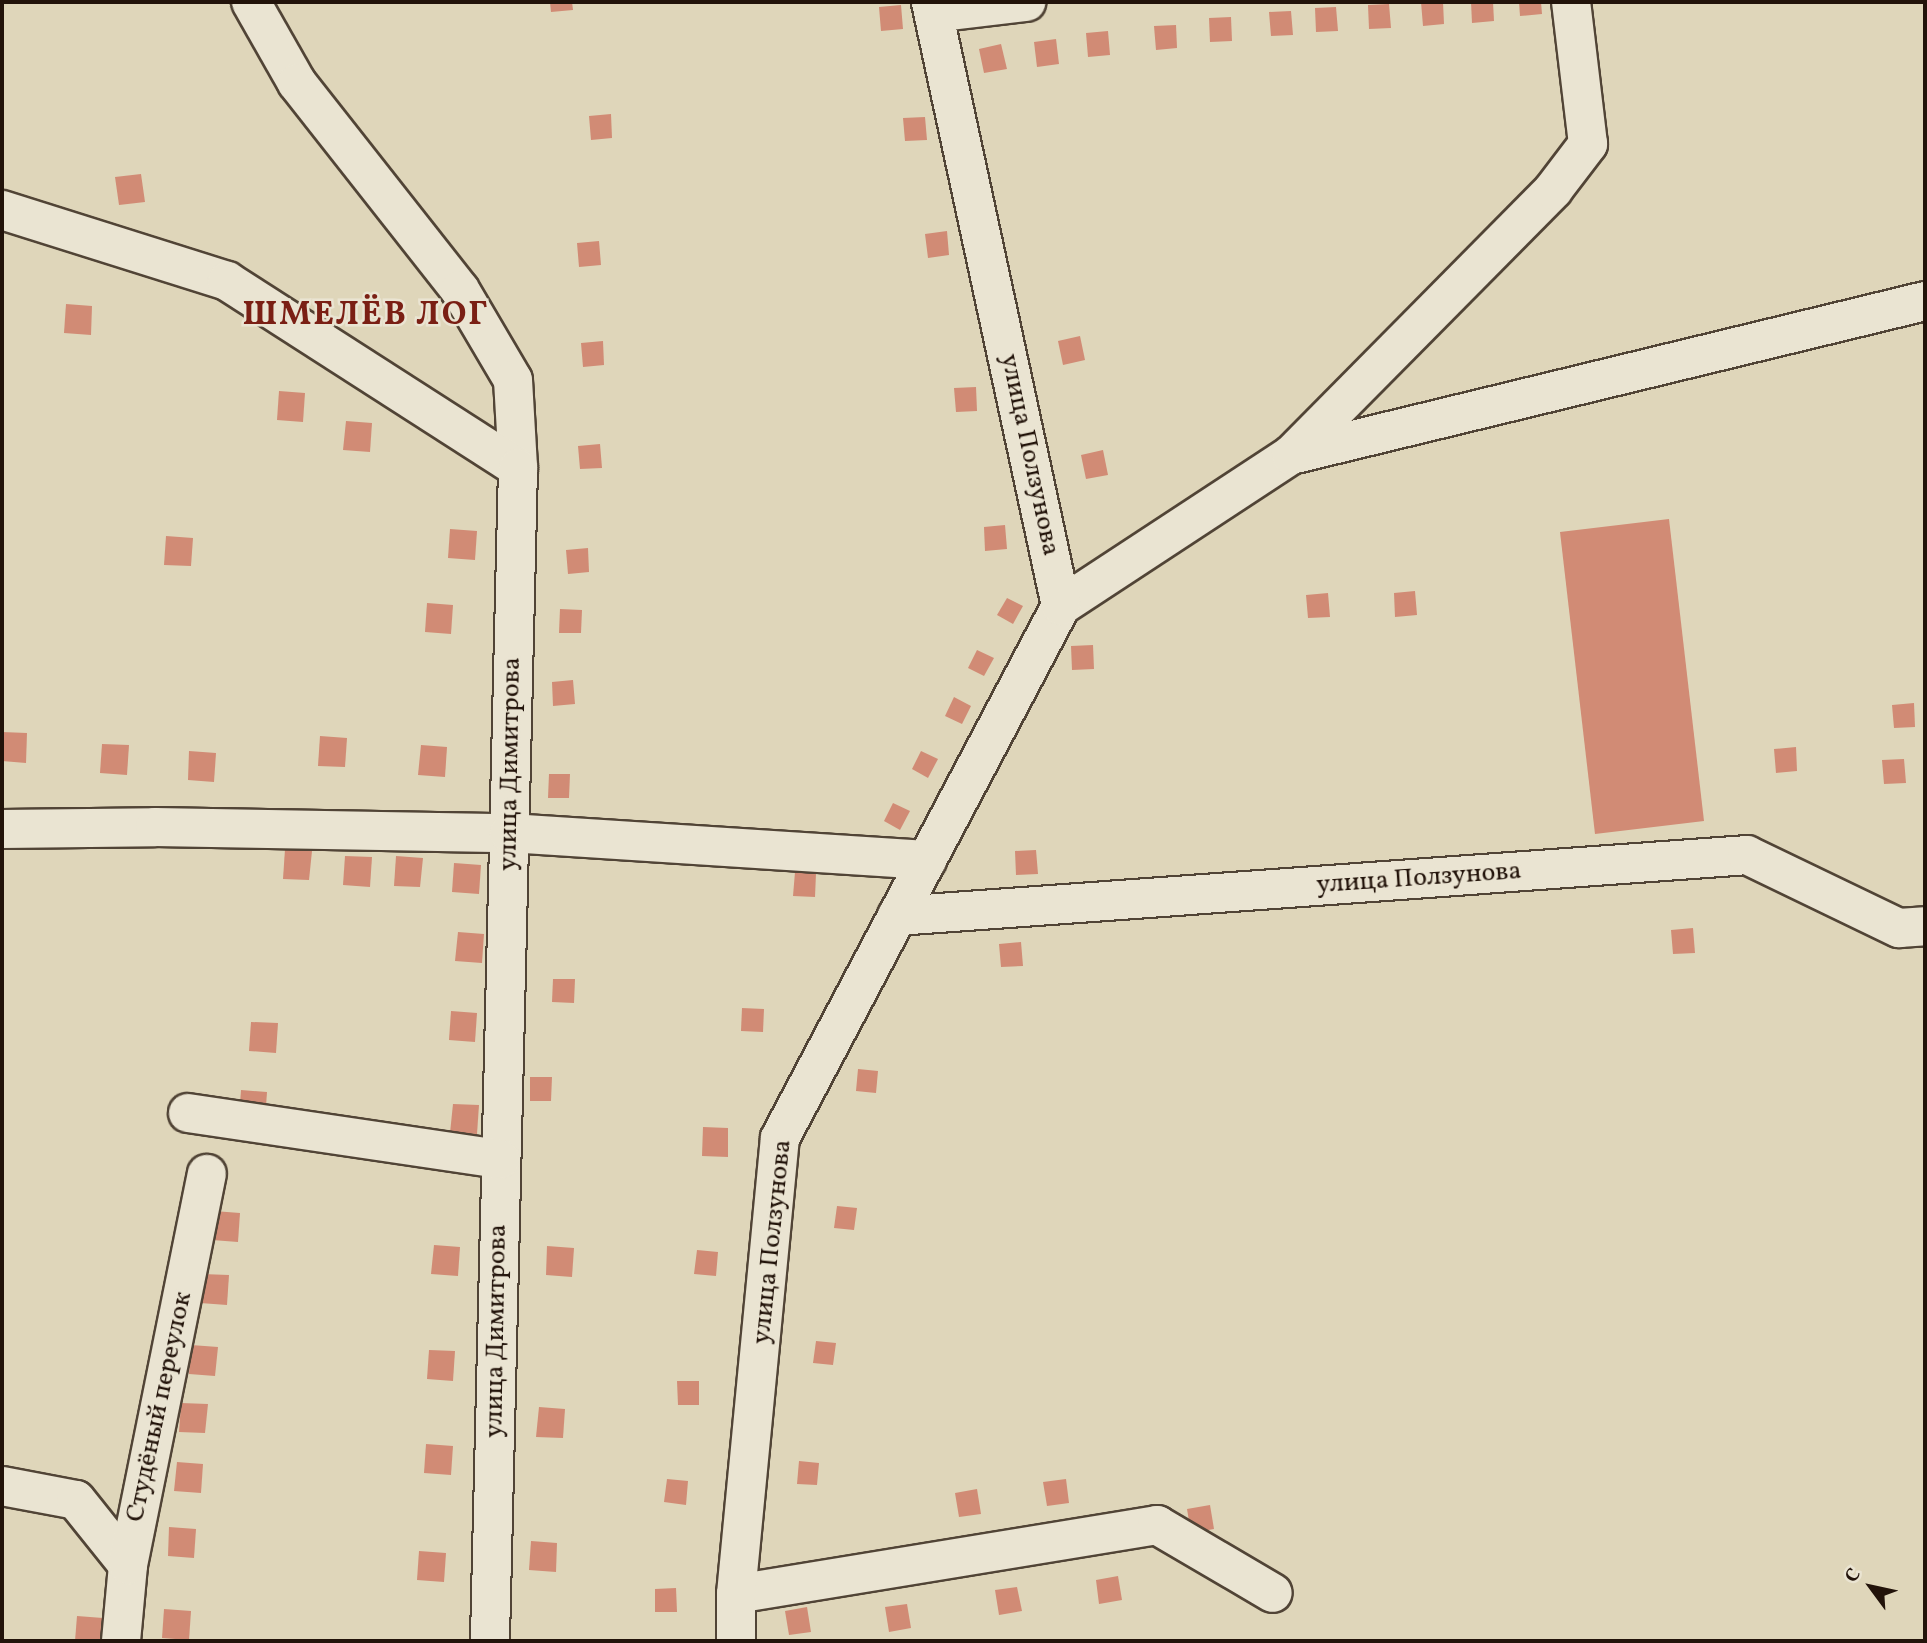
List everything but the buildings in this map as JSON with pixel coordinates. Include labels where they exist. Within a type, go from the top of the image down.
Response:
[{"type":"street","name":"улица Димитрова","points":[[251,2],[297,83],[460,290],[513,380],[517,468],[490,1641]]},
{"type":"street","points":[[932,7],[1026,2]]},
{"type":"street","points":[[1061,606],[1291,455],[1553,190],[1588,144],[1571,2]]},
{"type":"street","name":"улица Ползунова","points":[[736,1641],[736,1594],[780,1138],[1061,606],[932,7]]},
{"type":"street","points":[[2,210],[227,281],[517,468]]},
{"type":"street","points":[[1291,455],[1925,301]]},
{"type":"street","points":[[2,830],[155,827],[509,833],[927,860]]},
{"type":"street","name":"улица Ползунова","points":[[897,916],[1747,855],[1899,928],[1925,926]]},
{"type":"street","points":[[188,1113],[501,1159]]},
{"type":"street","name":"Студёный переулок","points":[[121,1641],[128,1565],[207,1174]]},
{"type":"street","points":[[2,1486],[76,1500],[128,1565]]},
{"type":"street","points":[[736,1594],[1157,1525],[1273,1593]]},
{"type":"district","name":"ШМЕЛЁВ ЛОГ","points":[[366,317]]}]
